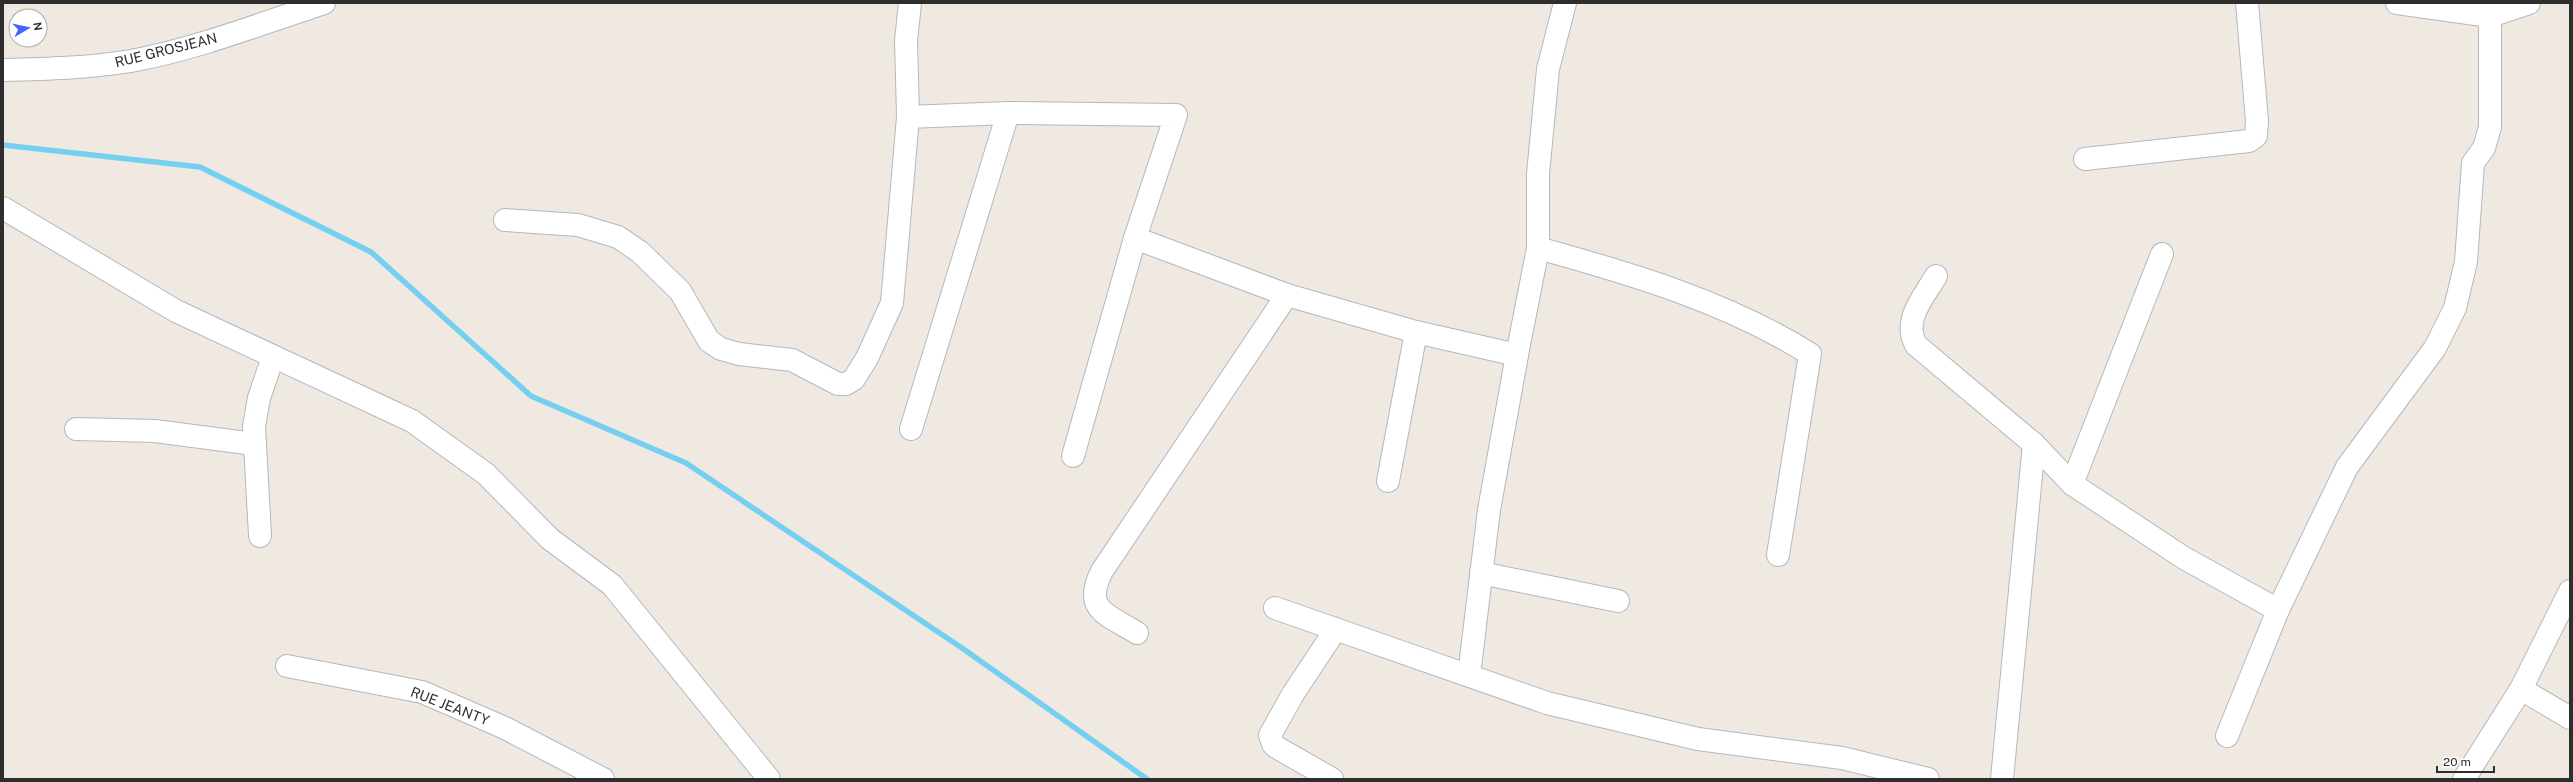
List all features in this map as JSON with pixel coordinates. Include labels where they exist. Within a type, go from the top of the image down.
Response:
[{"type":"street","name":"RUE GROSJEAN","points":[[3,70],[78,68],[132,61],[207,41],[324,3]]},
{"type":"street","points":[[505,220],[578,225],[618,237],[640,252],[680,291],[709,341],[721,349],[739,354],[792,360],[838,384],[846,384],[854,379],[867,358],[892,302],[908,117],[906,41],[910,3]]},
{"type":"street","points":[[1469,675],[1489,510],[1538,248],[1538,174],[1548,69],[1565,3]]},
{"type":"street","points":[[2085,159],[2249,142],[2256,136],[2257,121],[2247,3]]},
{"type":"street","points":[[2397,3],[2486,9],[2528,3]]},
{"type":"street","points":[[2227,736],[2278,610],[2347,467],[2435,348],[2455,308],[2466,262],[2473,163],[2484,148],[2490,127],[2486,9]]},
{"type":"street","points":[[908,117],[1008,113],[1176,115],[1136,238],[1073,456]]},
{"type":"street","points":[[911,429],[1008,113]]},
{"type":"street","points":[[3,208],[176,311],[412,421],[486,474],[550,539],[612,585],[769,779]]},
{"type":"street","points":[[1136,238],[1287,295],[1416,332],[1517,355]]},
{"type":"street","points":[[1538,248],[1694,296],[1789,341],[1810,354],[1778,556]]},
{"type":"street","points":[[2072,484],[2162,254]]},
{"type":"street","points":[[1936,276],[1913,316],[1910,327],[1911,336],[1916,345],[2034,444],[2072,484],[2184,558],[2278,610]]},
{"type":"street","points":[[1137,633],[1103,612],[1093,596],[1094,587],[1102,571],[1287,295]]},
{"type":"street","points":[[1388,481],[1416,332]]},
{"type":"street","points":[[260,536],[254,444],[259,398],[273,357]]},
{"type":"street","points":[[76,429],[162,431],[254,444]]},
{"type":"street","points":[[2002,779],[2034,444]]},
{"type":"street","points":[[1481,573],[1618,601]]},
{"type":"street","points":[[2464,779],[2521,689],[2570,591]]},
{"type":"street","points":[[1275,608],[1547,703],[1698,739],[1807,752],[1888,774],[1928,779]]},
{"type":"street","points":[[1332,779],[1276,747],[1273,744],[1270,735],[1293,694],[1336,629]]},
{"type":"street","name":"RUE JEANTY","points":[[287,666],[422,692],[506,728],[603,779]]},
{"type":"street","points":[[2521,689],[2570,718]]},
{"type":"path","points":[[896,779],[913,779]]},
{"type":"waterway","points":[[3,145],[200,167],[371,252],[531,396],[686,463],[962,648],[1147,779]]}]
